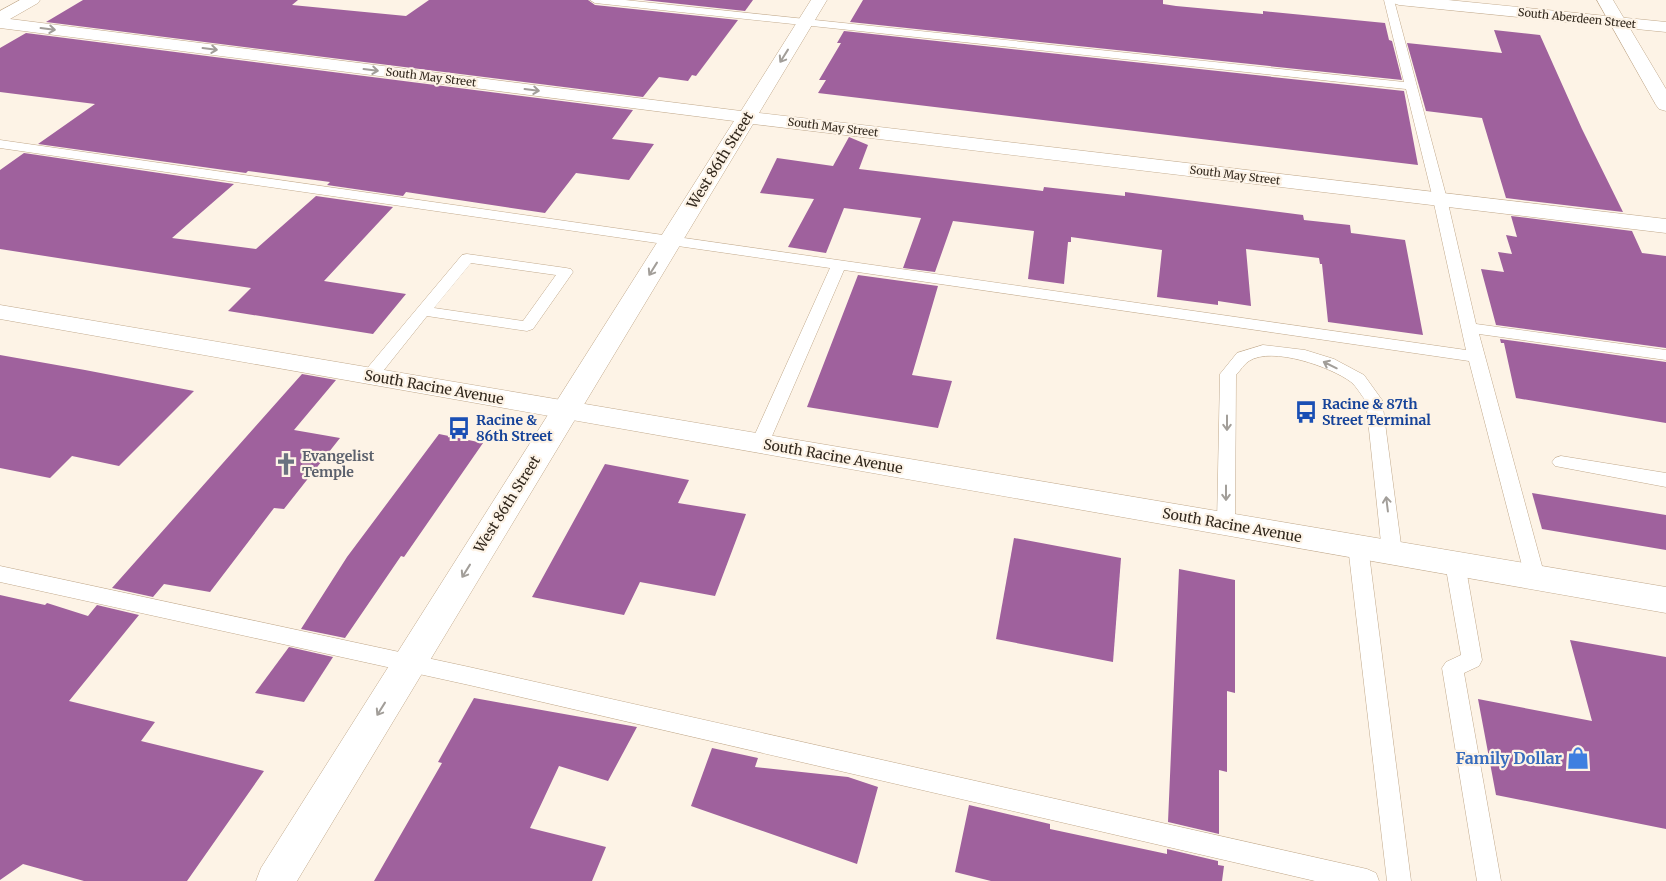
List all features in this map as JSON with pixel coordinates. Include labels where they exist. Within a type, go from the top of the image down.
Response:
[{"type":"street","points":[[0,18],[32,0]]},
{"type":"street","name":"South Aberdeen Street","points":[[1399,0],[1666,27]]},
{"type":"street","points":[[1605,0],[1666,105]]},
{"type":"street","name":"West 86th Street","points":[[275,881],[812,11]]},
{"type":"street","name":"South May Street","points":[[0,23],[746,117],[1666,226]]},
{"type":"street","name":"South Racine Avenue","points":[[0,312],[1666,600]]},
{"type":"lane","points":[[595,0],[812,11],[1412,86]]},
{"type":"lane","points":[[1389,0],[1440,200],[1476,357],[1534,577]]},
{"type":"lane","points":[[0,144],[1476,357]]},
{"type":"lane","points":[[370,376],[468,258],[566,272],[527,326],[424,311]]},
{"type":"lane","points":[[760,443],[838,264]]},
{"type":"lane","points":[[1469,328],[1666,354]]},
{"type":"lane","points":[[1226,524],[1228,374],[1243,357],[1263,350],[1305,355],[1328,363],[1358,379],[1374,400],[1392,552]]},
{"type":"lane","points":[[1561,462],[1666,480]]},
{"type":"lane","points":[[1358,546],[1399,881]]},
{"type":"lane","points":[[1455,563],[1472,660],[1453,668],[1489,881]]},
{"type":"lane","points":[[0,574],[409,663],[1367,881]]},
{"type":"building","points":[[83,0],[298,0],[292,5],[406,16],[429,0],[588,0],[595,5],[738,20],[696,76],[692,75],[688,81],[659,77],[643,97],[46,22]]},
{"type":"building","points":[[643,0],[753,0],[745,11]]},
{"type":"building","points":[[863,0],[1163,0],[1163,4],[1176,6],[1263,14],[1263,11],[1385,23],[1389,40],[1392,41],[1402,80],[850,22]]},
{"type":"building","points":[[1494,30],[1540,35],[1582,129],[1623,212],[1506,198],[1482,118],[1426,111],[1407,43],[1502,53]]},
{"type":"building","points":[[844,31],[1404,91],[1418,165],[818,93],[826,80],[819,80],[841,43],[837,43]]},
{"type":"building","points":[[26,33],[633,110],[612,139],[654,144],[629,180],[576,173],[545,213],[406,192],[403,196],[327,185],[330,182],[248,171],[246,173],[38,144],[95,104],[0,92],[0,48]]},
{"type":"building","points":[[849,137],[868,145],[859,169],[1043,191],[1044,187],[1125,196],[1125,192],[1303,215],[1304,220],[1350,225],[1351,233],[1405,240],[1423,335],[1328,322],[1322,264],[1320,264],[1319,258],[1246,249],[1251,306],[1218,301],[1218,305],[1157,297],[1162,250],[1071,237],[1071,242],[1068,242],[1064,284],[1028,279],[1034,231],[953,221],[935,272],[903,268],[921,218],[844,208],[826,253],[788,247],[814,199],[760,193],[777,158],[833,166]]},
{"type":"building","points":[[24,153],[234,184],[172,238],[256,249],[316,196],[393,207],[324,281],[406,294],[373,334],[228,311],[251,288],[0,249],[0,170]]},
{"type":"building","points":[[1511,216],[1632,231],[1642,253],[1666,256],[1666,348],[1496,325],[1481,269],[1504,272],[1498,252],[1512,254],[1506,235],[1517,237]]},
{"type":"building","points":[[858,275],[938,286],[912,375],[952,381],[938,428],[807,407]]},
{"type":"building","points":[[1500,339],[1666,362],[1666,423],[1516,398],[1504,343],[1501,343]]},
{"type":"building","points":[[0,355],[194,391],[119,466],[72,456],[50,478],[0,468]]},
{"type":"building","points":[[302,374],[336,380],[294,430],[340,438],[284,509],[274,508],[210,592],[164,584],[153,597],[112,588]]},
{"type":"building","points":[[439,434],[483,443],[404,557],[401,556],[345,638],[301,629],[347,557]]},
{"type":"building","points":[[605,464],[689,480],[678,503],[746,514],[715,596],[640,582],[624,615],[532,597]]},
{"type":"building","points":[[1532,493],[1666,515],[1666,550],[1542,529]]},
{"type":"building","points":[[1014,538],[1121,558],[1113,662],[996,639]]},
{"type":"building","points":[[1179,569],[1235,580],[1235,693],[1227,691],[1227,772],[1219,770],[1219,834],[1168,822]]},
{"type":"building","points":[[0,595],[45,605],[47,603],[88,616],[97,605],[139,615],[69,701],[155,722],[141,741],[264,771],[187,881],[84,881],[23,864],[0,880]]},
{"type":"building","name":"Family Dollar","points":[[1570,640],[1666,657],[1666,829],[1496,795],[1478,699],[1592,721]]},
{"type":"building","points":[[289,647],[333,657],[304,702],[255,693]]},
{"type":"building","points":[[474,698],[637,727],[608,781],[559,766],[530,828],[606,847],[592,881],[374,881],[442,763],[438,762]]},
{"type":"building","points":[[712,748],[758,758],[755,767],[848,777],[878,787],[857,864],[691,806]]},
{"type":"building","points":[[969,805],[1050,824],[1050,829],[1167,854],[1167,849],[1218,861],[1218,865],[1224,866],[1222,881],[991,881],[955,872]]},
{"type":"place","name":"Racine & 87th Street Terminal","points":[[1306,412]]},
{"type":"place","name":"Racine & 86th Street","points":[[459,428]]},
{"type":"place","name":"Evangelist Temple","points":[[286,464]]},
{"type":"place","name":"Family Dollar","points":[[1578,758]]}]
